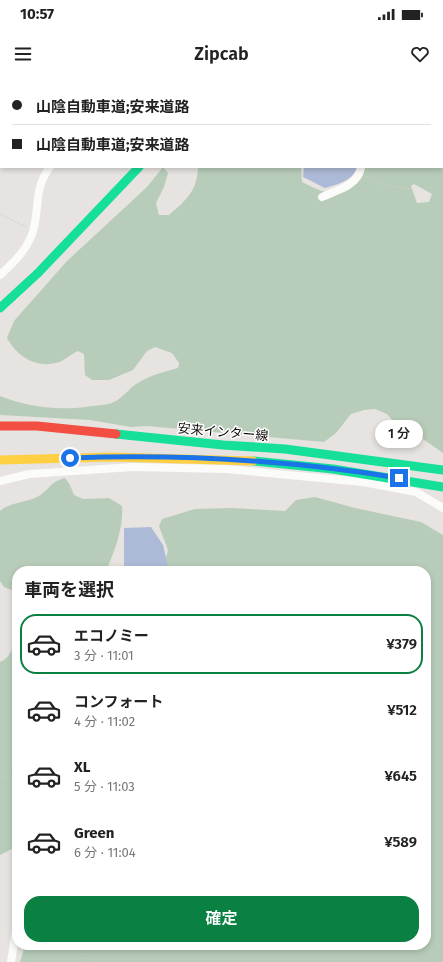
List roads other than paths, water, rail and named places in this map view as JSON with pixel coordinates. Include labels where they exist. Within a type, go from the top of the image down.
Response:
[{"type":"main road","points":[[0,308],[38,273],[138,168]]},
{"type":"main road","name":"安来インター線","points":[[0,426],[37,426],[223,446],[285,449],[443,470]]},
{"type":"main road","points":[[0,460],[105,457],[234,459],[345,469],[443,487]]},
{"type":"street","points":[[0,275],[23,251],[33,230],[37,194],[42,180],[49,168]]},
{"type":"street","points":[[322,197],[353,183],[361,170]]},
{"type":"street","points":[[0,482],[29,474],[133,467],[226,469],[362,482],[416,492],[443,508]]},
{"type":"street","points":[[11,962],[13,950]]},
{"type":"water","points":[[304,168],[357,168],[349,179],[325,188],[303,177]]},
{"type":"water","points":[[151,527],[163,545],[168,566],[124,566],[124,528]]}]
